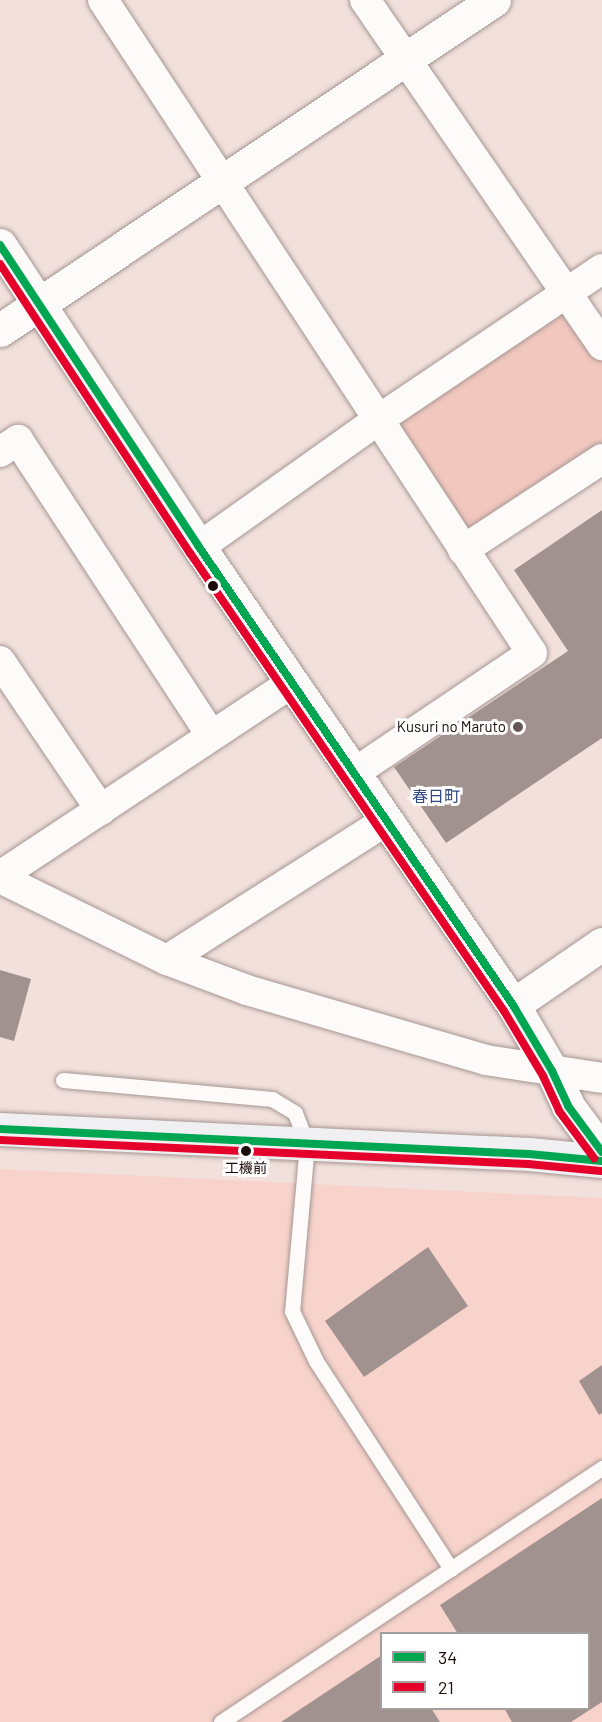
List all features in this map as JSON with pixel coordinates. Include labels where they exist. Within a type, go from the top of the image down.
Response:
[{"type":"main road","points":[[0,1129],[529,1154],[602,1161]]},
{"type":"street","points":[[104,0],[532,653],[354,772]]},
{"type":"street","points":[[365,0],[602,345]]},
{"type":"street","points":[[0,330],[494,0]]},
{"type":"street","points":[[0,245],[199,547],[513,1005],[552,1071],[568,1106],[602,1152]]},
{"type":"street","points":[[199,547],[378,420],[602,269]]},
{"type":"street","points":[[0,452],[18,440],[211,735]]},
{"type":"street","points":[[463,550],[602,459]]},
{"type":"street","points":[[0,662],[101,810]]},
{"type":"street","points":[[0,877],[293,682]]},
{"type":"street","points":[[167,960],[386,821]]},
{"type":"street","points":[[0,877],[167,960],[247,990],[443,1049],[552,1071],[602,1078]]},
{"type":"street","points":[[513,1005],[602,944]]},
{"type":"lane","points":[[63,1080],[272,1099],[295,1113],[307,1144],[292,1311],[316,1361],[451,1569]]},
{"type":"lane","points":[[221,1722],[602,1468]]},
{"type":"shaded area","points":[[566,293],[602,345],[602,459],[463,550],[378,420]]},
{"type":"shaded area","points":[[0,1169],[602,1198],[602,1722],[0,1722]]},
{"type":"building","points":[[602,510],[602,738],[446,843],[394,767],[568,651],[514,570]]},
{"type":"building","points":[[0,970],[31,979],[14,1041],[0,1037]]},
{"type":"building","points":[[428,1247],[468,1306],[364,1377],[325,1321]]},
{"type":"building","points":[[602,1365],[602,1413],[599,1415],[579,1381]]},
{"type":"building","points":[[602,1498],[602,1702],[590,1710],[590,1632],[457,1632],[440,1605]]},
{"type":"building","points":[[380,1656],[380,1710],[432,1710],[440,1722],[281,1722]]},
{"type":"building","points":[[505,1710],[590,1710],[571,1722],[512,1722]]},
{"type":"transit line","name":"34","points":[[0,245],[199,547],[513,1005],[552,1071],[568,1106],[602,1152]]},
{"type":"transit line","name":"21","points":[[0,264],[190,553],[504,1011],[543,1076],[559,1111],[594,1158]]},
{"type":"transit line","name":"34","points":[[0,1129],[529,1154],[602,1161]]},
{"type":"transit line","name":"21","points":[[0,1140],[528,1164],[601,1171]]},
{"type":"place","name":"Kusuri no Maruto","points":[[518,727]]},
{"type":"place","name":"工機前","points":[[246,1151]]},
{"type":"district","name":"春日町","points":[[436,796]]}]
